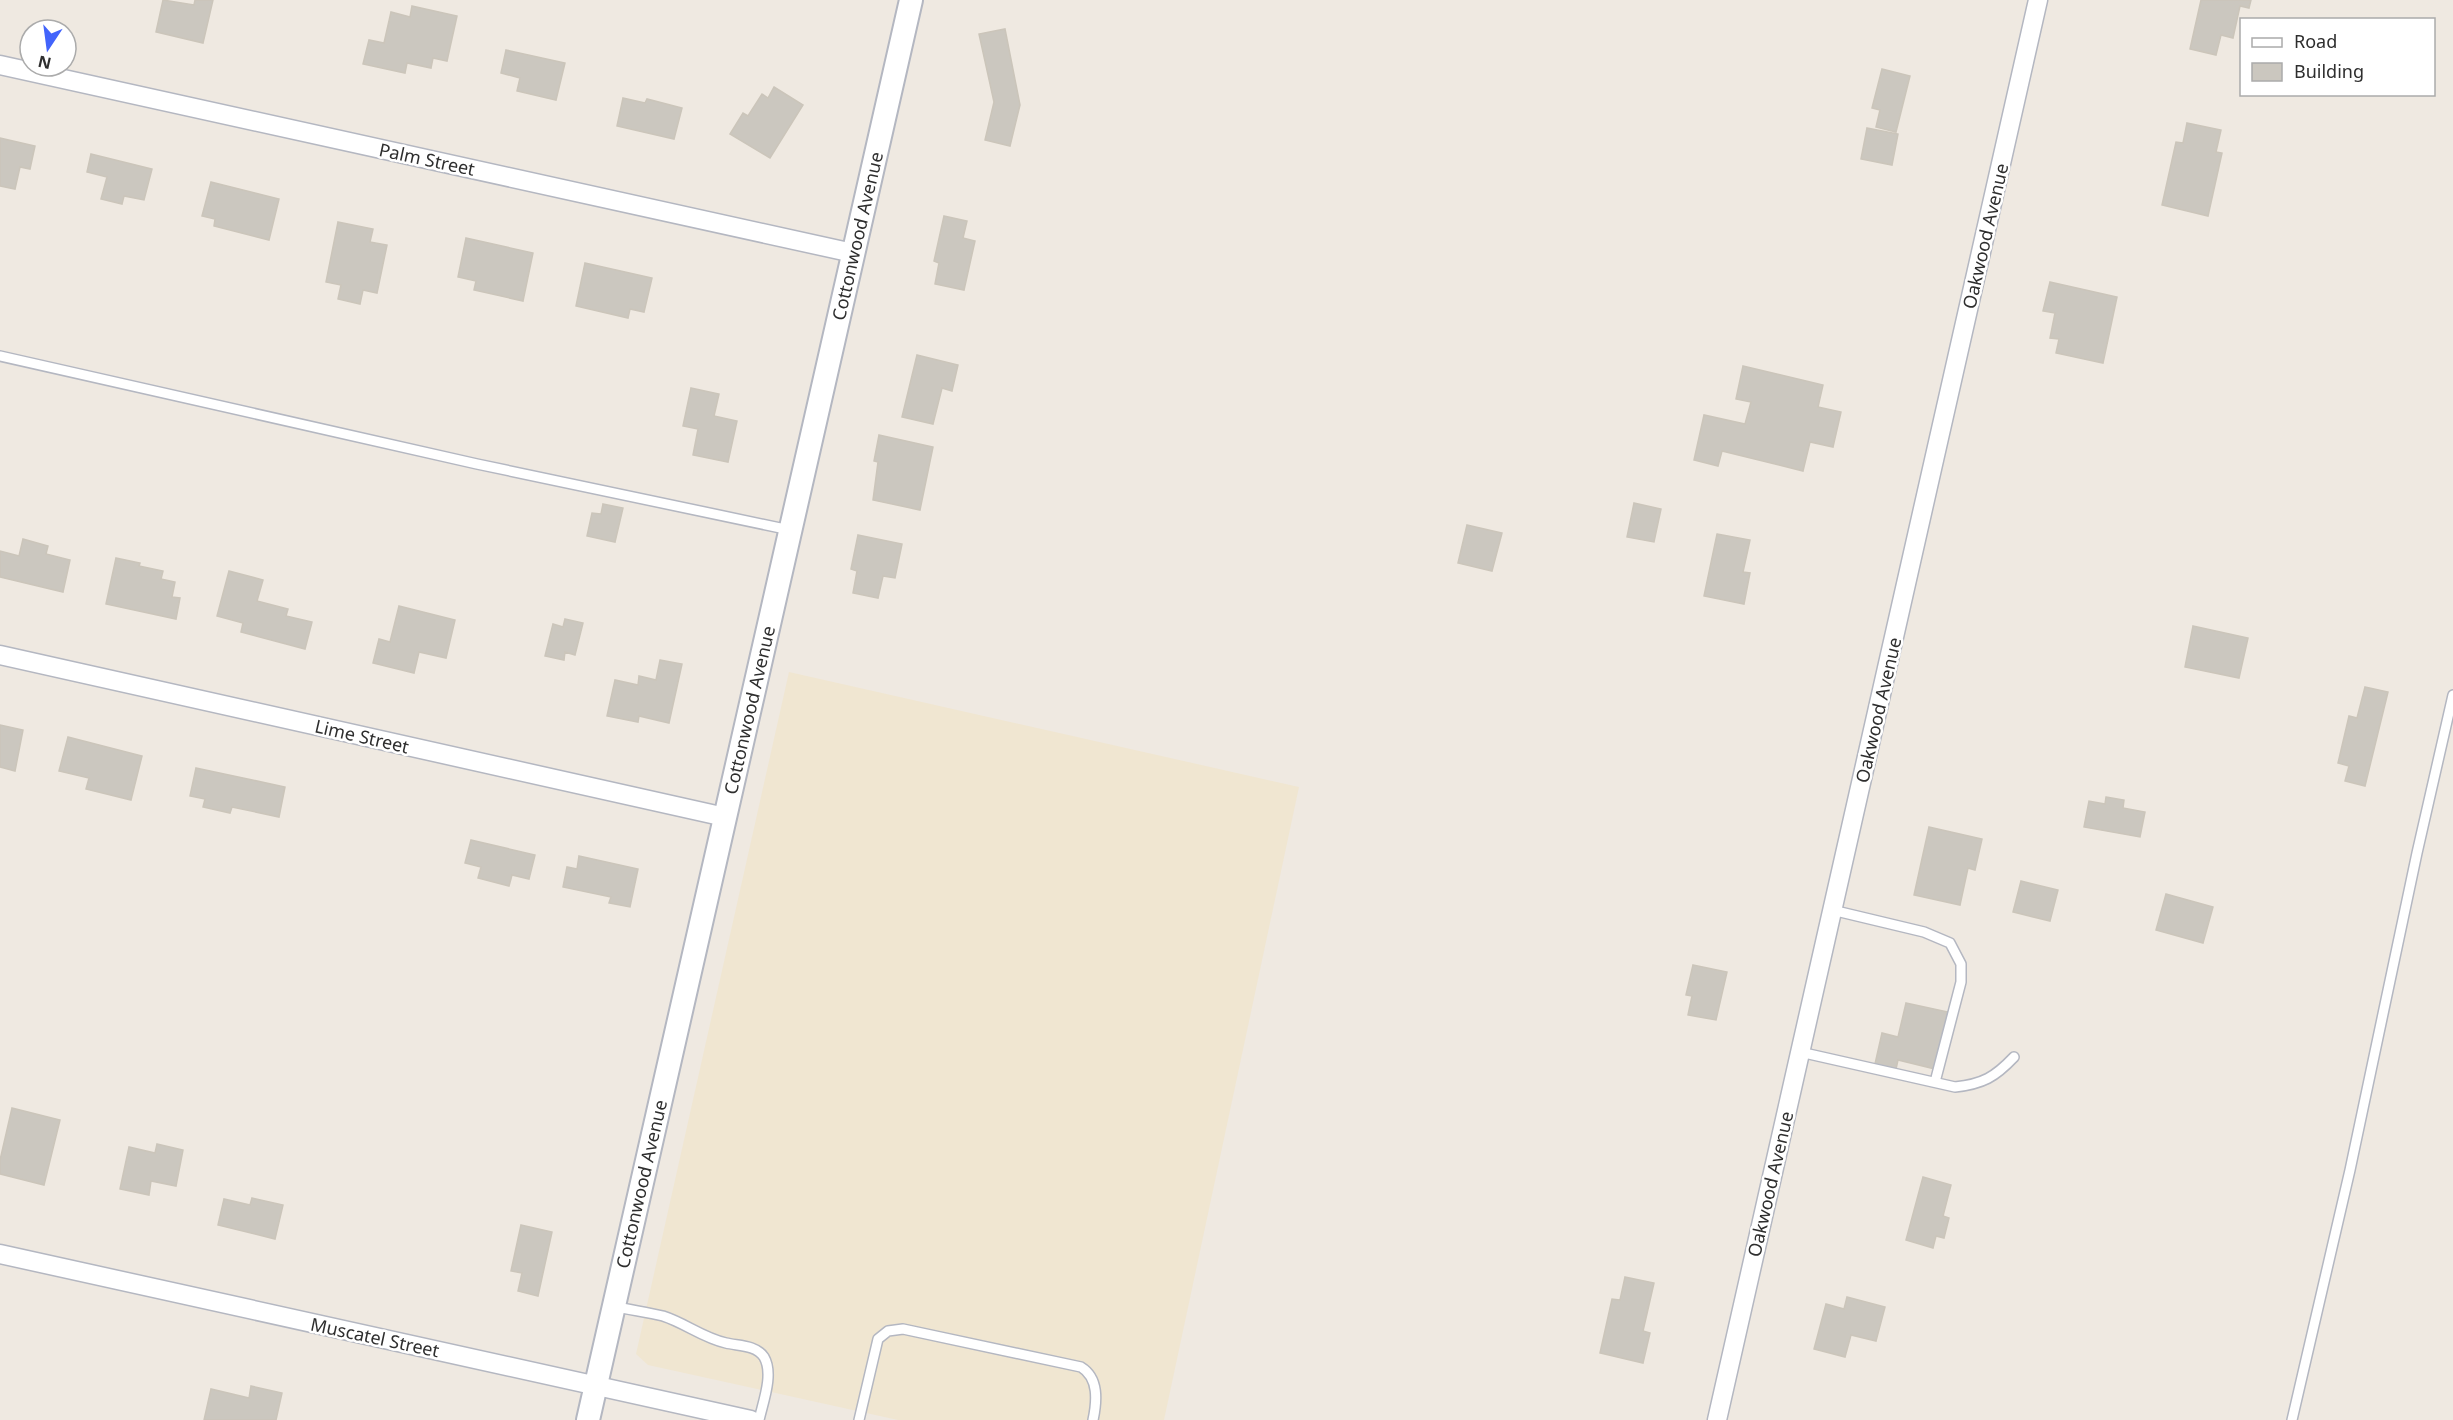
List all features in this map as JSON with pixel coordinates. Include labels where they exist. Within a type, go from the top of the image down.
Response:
[{"type":"street","name":"Cottonwood Avenue","points":[[588,1420],[911,0]]},
{"type":"street","name":"Oakwood Avenue","points":[[1717,1420],[2038,0]]},
{"type":"street","name":"Palm Street","points":[[0,65],[853,253]]},
{"type":"street","name":"Lime Street","points":[[0,655],[725,817]]},
{"type":"street","name":"Muscatel Street","points":[[0,1254],[751,1420]]},
{"type":"lane","points":[[0,356],[477,464],[790,530]]},
{"type":"lane","points":[[2292,1420],[2350,1170],[2453,695]]},
{"type":"lane","points":[[1832,910],[1924,932],[1950,943],[1961,964],[1961,982],[1935,1082]]},
{"type":"lane","points":[[1800,1052],[1955,1086],[1976,1085],[1999,1072],[2014,1057]]},
{"type":"lane","points":[[613,1306],[665,1317],[701,1335],[726,1343],[752,1347],[763,1355],[767,1364],[768,1378],[759,1420]]},
{"type":"lane","points":[[859,1420],[878,1339],[888,1331],[903,1329],[1081,1367],[1090,1372],[1095,1386],[1093,1420]]},
{"type":"shaded area","points":[[789,672],[1299,787],[1164,1420],[898,1420],[648,1365],[636,1354]]},
{"type":"building","points":[[163,0],[194,5],[195,0],[213,0],[203,43],[156,32]]},
{"type":"building","points":[[2201,0],[2251,0],[2249,8],[2240,6],[2233,38],[2221,35],[2216,55],[2190,49]]},
{"type":"building","points":[[412,6],[457,16],[447,61],[433,58],[431,68],[407,63],[405,73],[363,64],[369,40],[384,43],[391,12],[410,17]]},
{"type":"building","points":[[1005,29],[1020,105],[1010,146],[985,140],[994,102],[979,34]]},
{"type":"building","points":[[506,50],[565,63],[556,100],[517,91],[520,78],[501,73]]},
{"type":"building","points":[[1882,69],[1910,76],[1896,132],[1876,127],[1880,110],[1872,108]]},
{"type":"building","points":[[774,87],[803,105],[770,158],[730,134],[743,113],[748,116],[762,94],[768,98]]},
{"type":"building","points":[[623,98],[645,103],[647,99],[682,108],[674,139],[617,126]]},
{"type":"building","points":[[2187,123],[2221,130],[2216,152],[2222,153],[2208,216],[2162,205],[2176,142],[2183,143]]},
{"type":"building","points":[[1867,128],[1898,134],[1892,165],[1861,159]]},
{"type":"building","points":[[0,138],[35,146],[30,169],[20,167],[15,189],[0,186]]},
{"type":"building","points":[[91,154],[152,169],[144,200],[124,196],[122,204],[101,199],[107,177],[87,172]]},
{"type":"building","points":[[211,182],[279,199],[269,240],[214,226],[215,219],[202,216]]},
{"type":"building","points":[[944,216],[967,221],[963,238],[975,241],[964,290],[935,284],[939,263],[934,261]]},
{"type":"building","points":[[338,222],[373,229],[370,242],[387,245],[377,293],[363,290],[360,304],[338,299],[341,285],[326,282]]},
{"type":"building","points":[[466,238],[533,253],[523,301],[474,290],[476,281],[458,277]]},
{"type":"building","points":[[585,263],[652,278],[644,312],[630,309],[628,318],[576,306]]},
{"type":"building","points":[[2050,282],[2117,297],[2103,363],[2056,353],[2059,339],[2050,338],[2055,313],[2043,311]]},
{"type":"building","points":[[917,355],[958,365],[952,391],[942,388],[933,424],[902,417]]},
{"type":"building","points":[[1743,366],[1823,385],[1818,407],[1841,412],[1833,447],[1810,442],[1803,471],[1722,451],[1718,466],[1694,460],[1704,415],[1745,424],[1751,402],[1736,399]]},
{"type":"building","points":[[691,388],[719,394],[714,416],[737,421],[728,462],[693,455],[698,429],[683,426]]},
{"type":"building","points":[[879,435],[933,447],[920,510],[873,500],[878,462],[874,461]]},
{"type":"building","points":[[1634,503],[1661,509],[1654,542],[1627,537]]},
{"type":"building","points":[[603,504],[623,508],[615,542],[587,536],[592,513],[601,514]]},
{"type":"building","points":[[1467,525],[1502,533],[1492,571],[1458,563]]},
{"type":"building","points":[[1717,534],[1750,540],[1743,572],[1750,573],[1744,604],[1704,596]]},
{"type":"building","points":[[858,535],[902,544],[895,578],[883,576],[878,598],[853,593],[857,571],[851,569]]},
{"type":"building","points":[[23,539],[48,546],[46,554],[70,560],[63,592],[0,577],[0,551],[19,556]]},
{"type":"building","points":[[116,558],[163,571],[161,579],[175,582],[172,597],[180,598],[176,619],[106,604]]},
{"type":"building","points":[[229,571],[263,580],[257,601],[288,609],[286,616],[312,622],[305,649],[241,632],[243,623],[217,616]]},
{"type":"building","points":[[399,606],[455,620],[446,658],[419,652],[414,673],[373,663],[379,639],[390,642]]},
{"type":"building","points":[[565,619],[583,623],[575,655],[565,652],[564,660],[545,656],[553,624],[563,627]]},
{"type":"building","points":[[2193,626],[2248,638],[2239,678],[2185,667]]},
{"type":"building","points":[[660,660],[682,664],[669,723],[639,716],[638,722],[607,716],[615,680],[638,685],[639,676],[656,680]]},
{"type":"building","points":[[2365,687],[2388,692],[2365,786],[2345,781],[2349,766],[2338,763],[2349,716],[2357,718]]},
{"type":"building","points":[[0,725],[23,730],[15,771],[0,767]]},
{"type":"building","points":[[68,737],[142,756],[131,800],[86,789],[89,778],[59,771]]},
{"type":"building","points":[[196,768],[285,787],[279,817],[232,807],[230,813],[203,807],[205,799],[190,796]]},
{"type":"building","points":[[2106,797],[2124,800],[2123,808],[2145,812],[2140,837],[2084,827],[2089,801],[2105,804]]},
{"type":"building","points":[[1929,827],[1982,839],[1975,870],[1968,868],[1960,905],[1914,895]]},
{"type":"building","points":[[471,840],[535,855],[529,879],[512,875],[509,886],[478,878],[481,867],[465,863]]},
{"type":"building","points":[[579,856],[638,869],[630,907],[609,903],[611,897],[563,887],[567,867],[577,869]]},
{"type":"building","points":[[2021,881],[2058,890],[2050,921],[2013,912]]},
{"type":"building","points":[[2166,894],[2213,907],[2203,943],[2156,930]]},
{"type":"building","points":[[1693,965],[1727,972],[1716,1020],[1688,1015],[1692,996],[1686,995]]},
{"type":"building","points":[[1906,1003],[1948,1012],[1935,1069],[1898,1060],[1896,1069],[1875,1064],[1882,1033],[1898,1037]]},
{"type":"building","points":[[12,1108],[60,1120],[44,1185],[0,1174],[0,1160]]},
{"type":"building","points":[[157,1144],[183,1150],[176,1186],[151,1181],[149,1195],[120,1189],[129,1147],[155,1153]]},
{"type":"building","points":[[1923,1177],[1951,1185],[1943,1216],[1949,1218],[1944,1238],[1936,1236],[1933,1248],[1906,1240]]},
{"type":"building","points":[[252,1198],[283,1205],[275,1239],[218,1225],[224,1199],[250,1205]]},
{"type":"building","points":[[521,1225],[552,1232],[538,1296],[518,1291],[522,1273],[511,1271]]},
{"type":"building","points":[[1625,1277],[1654,1283],[1643,1331],[1650,1333],[1643,1363],[1600,1353],[1612,1299],[1620,1300]]},
{"type":"building","points":[[1847,1297],[1885,1307],[1876,1341],[1851,1335],[1845,1357],[1814,1349],[1826,1304],[1844,1309]]},
{"type":"building","points":[[251,1386],[282,1393],[276,1420],[204,1420],[211,1389],[249,1398]]}]
